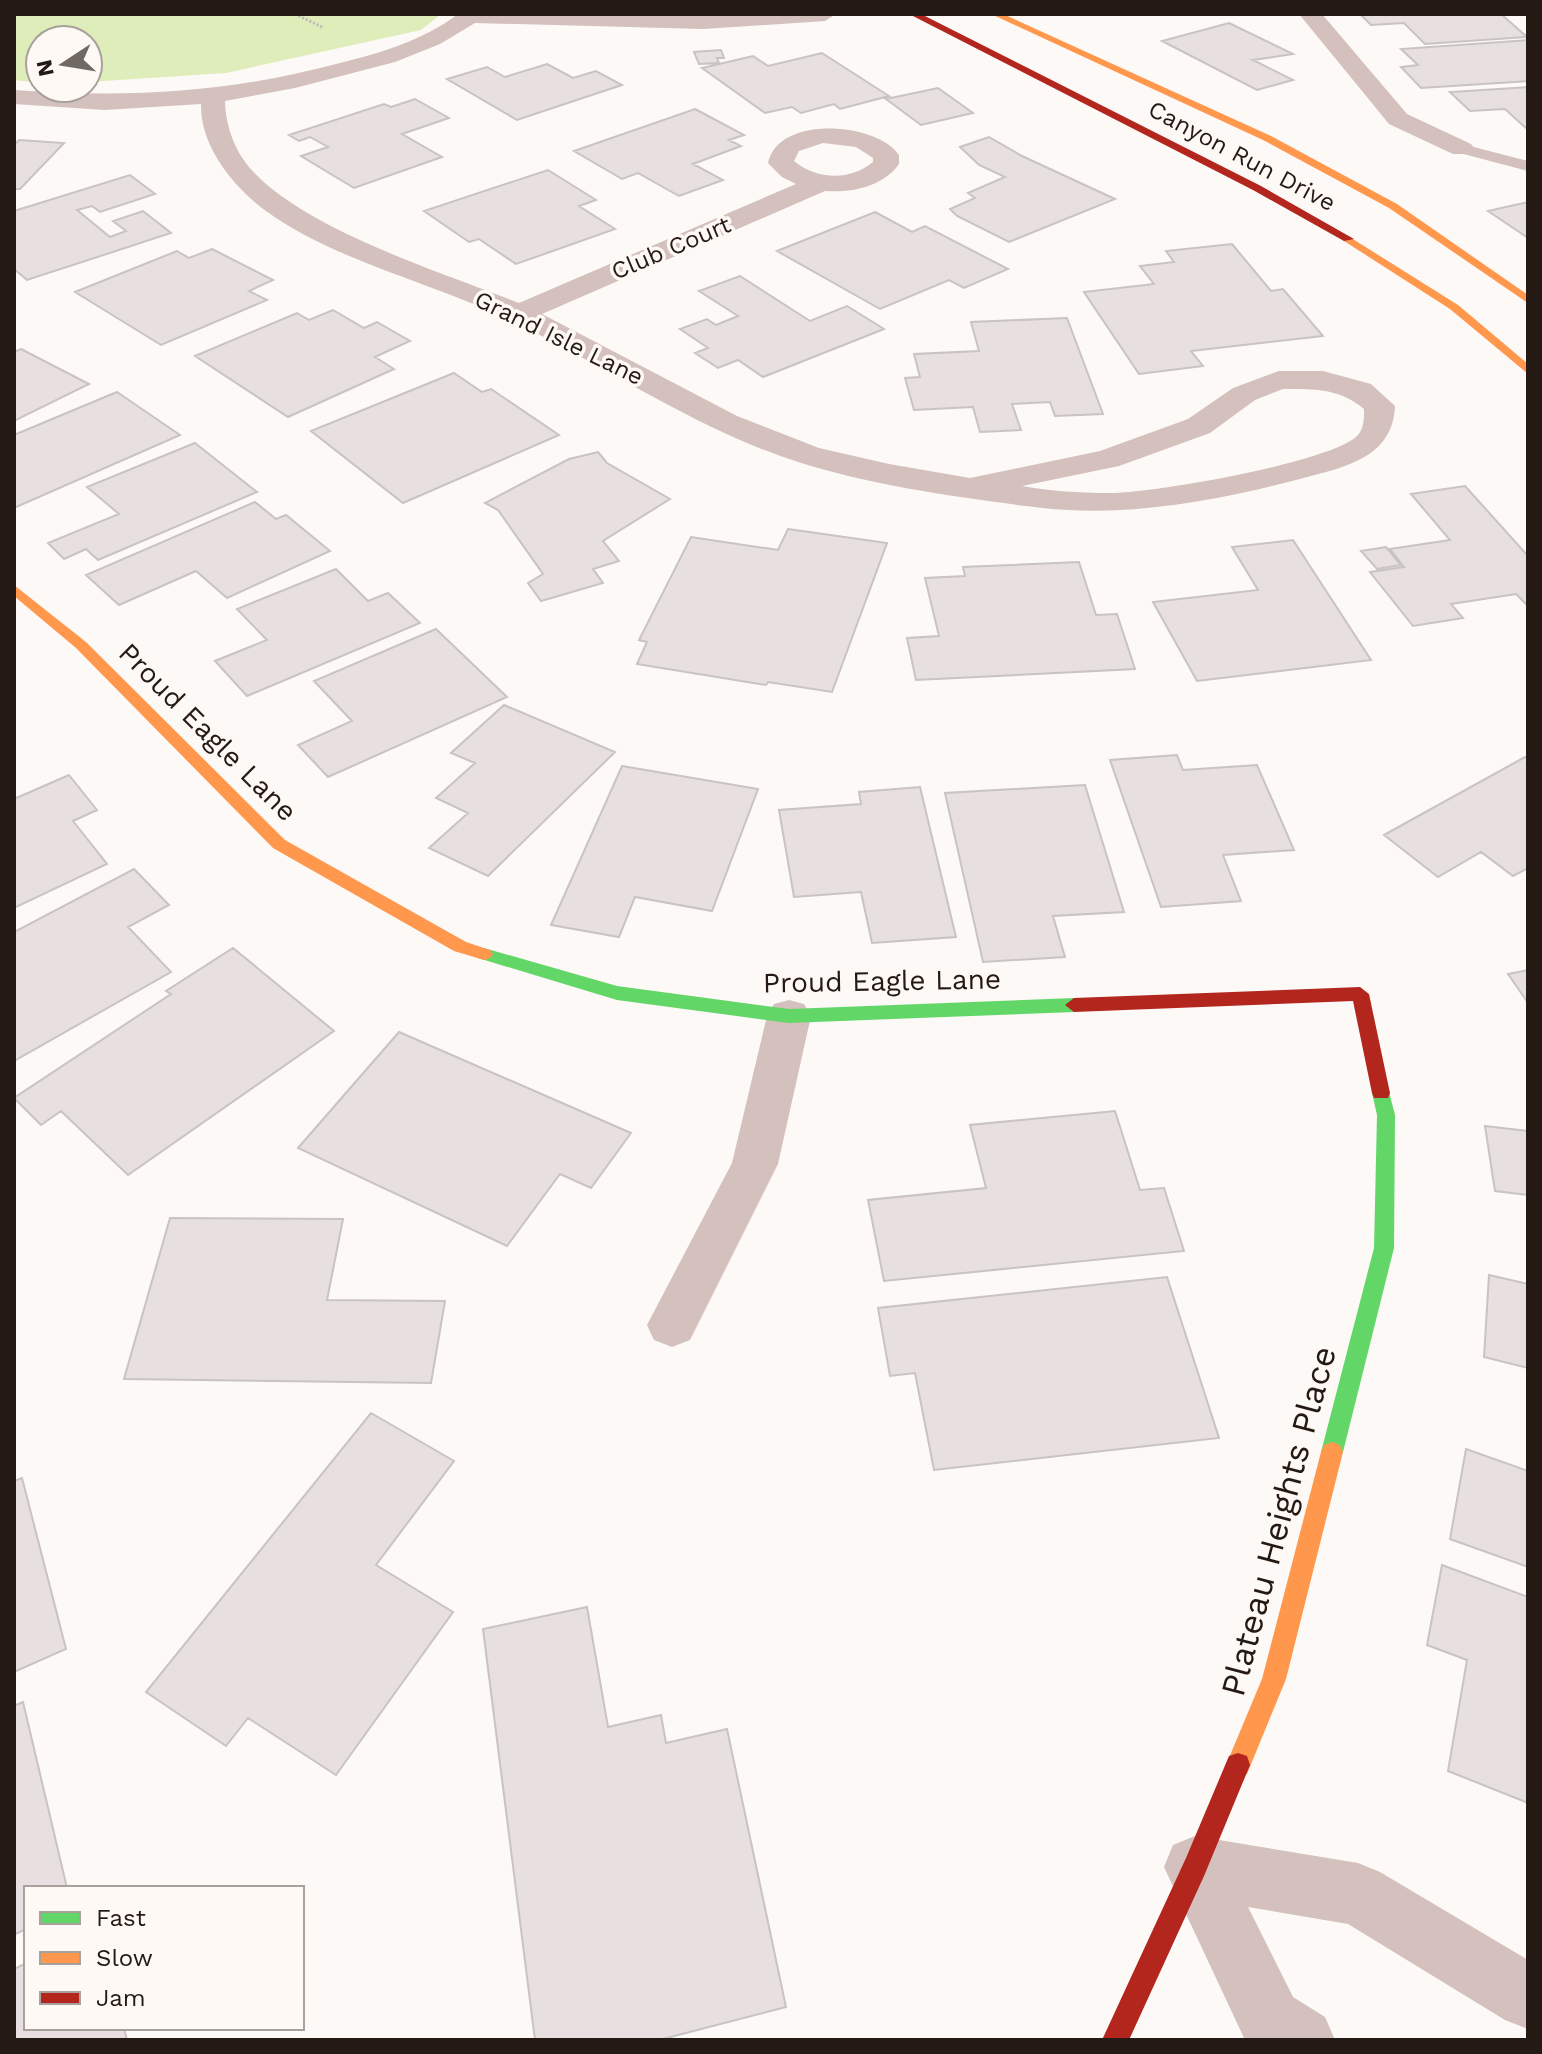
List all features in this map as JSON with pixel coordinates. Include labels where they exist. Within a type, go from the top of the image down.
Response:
[{"type":"street","points":[[14,97],[105,103],[213,96],[308,80],[390,57],[425,42],[472,15],[741,21],[825,14]]},
{"type":"street","name":"Canyon Run Drive","points":[[914,14],[986,54],[1205,160],[1311,216],[1456,308],[1528,370]]},
{"type":"street","name":"Canyon Run Drive","points":[[996,14],[1281,145],[1393,206],[1528,300]]},
{"type":"street","points":[[1310,14],[1398,119],[1462,149]]},
{"type":"street","name":"Grand Isle Lane","points":[[213,96],[213,118],[231,162],[275,205],[344,243],[519,313],[726,423],[809,455],[889,474],[1028,497],[1110,503],[1234,486],[1320,464],[1367,444],[1379,425],[1380,406],[1360,390],[1323,380],[1279,380],[1244,394],[1199,426],[1108,459],[976,486]]},
{"type":"street","name":"Club Court","points":[[519,313],[823,182]]},
{"type":"street","name":"Proud Eagle Lane","points":[[14,589],[81,645],[279,844],[460,947],[617,993],[789,1016],[1360,994]]},
{"type":"street","name":"Plateau Heights Place","points":[[1115,2040],[1195,1867],[1274,1679],[1384,1248],[1386,1115],[1360,994]]},
{"type":"street","points":[[672,1325],[755,1164],[789,1016]]},
{"type":"street","points":[[1195,1867],[1358,1894],[1528,1997]]},
{"type":"street","points":[[1195,1867],[1270,2020],[1302,2040]]},
{"type":"lane","points":[[1462,149],[1528,166]]},
{"type":"path","points":[[295,14],[333,32]]},
{"type":"green space","points":[[14,14],[441,14],[421,30],[226,73],[104,81],[104,24],[24,24],[24,81],[14,80]]},
{"type":"building","points":[[1360,14],[1501,14],[1527,37],[1425,44],[1404,23],[1371,25]]},
{"type":"building","points":[[1229,23],[1293,54],[1253,60],[1293,80],[1257,90],[1162,41]]},
{"type":"building","points":[[1528,40],[1528,81],[1421,88],[1401,67],[1418,65],[1401,49]]},
{"type":"building","points":[[721,50],[724,58],[717,58],[719,63],[699,64],[694,52]]},
{"type":"building","points":[[822,53],[889,96],[840,109],[834,104],[801,113],[792,107],[765,113],[702,68],[753,56],[768,66]]},
{"type":"building","points":[[547,64],[573,78],[596,71],[622,85],[517,120],[447,79],[487,67],[505,77]]},
{"type":"building","points":[[1528,87],[1527,129],[1505,109],[1470,111],[1450,92]]},
{"type":"building","points":[[938,88],[973,113],[921,125],[886,99]]},
{"type":"building","points":[[415,99],[449,118],[402,134],[442,157],[354,188],[301,156],[328,147],[310,137],[299,141],[289,135],[384,104],[391,107]]},
{"type":"building","points":[[695,109],[744,135],[729,140],[741,146],[693,164],[723,180],[679,196],[638,173],[622,179],[574,151]]},
{"type":"building","points":[[989,137],[1022,156],[1115,199],[1009,242],[957,216],[950,209],[975,198],[968,193],[1005,177],[979,165],[960,147]]},
{"type":"building","points":[[19,140],[64,143],[20,189],[14,189],[14,145]]},
{"type":"building","points":[[548,170],[596,200],[579,206],[615,229],[516,264],[479,239],[469,242],[424,211]]},
{"type":"building","points":[[130,175],[155,194],[100,212],[92,206],[77,210],[110,237],[126,231],[113,221],[143,211],[171,233],[27,280],[14,269],[14,211]]},
{"type":"building","points":[[1528,202],[1528,238],[1488,211]]},
{"type":"building","points":[[875,212],[912,232],[925,226],[1008,269],[964,288],[949,280],[880,309],[777,251]]},
{"type":"building","points":[[1232,244],[1271,291],[1283,289],[1323,336],[1191,351],[1203,366],[1139,374],[1084,292],[1154,284],[1140,266],[1174,262],[1166,251]]},
{"type":"building","points":[[212,249],[273,280],[249,291],[267,300],[161,345],[75,292],[177,251],[189,258]]},
{"type":"building","points":[[740,276],[810,321],[847,306],[884,329],[763,377],[738,360],[718,368],[695,353],[708,348],[680,329],[707,319],[716,325],[738,316],[699,291]]},
{"type":"building","points":[[333,310],[364,328],[377,322],[410,341],[375,357],[394,369],[288,417],[195,356],[297,313],[309,320]]},
{"type":"building","points":[[1067,318],[1103,414],[1055,416],[1050,402],[1012,404],[1021,430],[980,432],[973,407],[914,410],[905,378],[920,377],[914,354],[979,351],[971,322]]},
{"type":"building","points":[[21,349],[89,384],[14,421],[14,352]]},
{"type":"building","points":[[454,373],[482,392],[491,389],[559,435],[403,503],[311,431]]},
{"type":"building","points":[[117,392],[180,435],[14,508],[14,435]]},
{"type":"building","points":[[195,443],[257,492],[98,560],[86,549],[64,559],[48,543],[119,514],[87,487]]},
{"type":"building","points":[[598,452],[607,463],[670,499],[603,541],[619,561],[593,569],[603,583],[541,601],[528,583],[543,574],[498,510],[485,503],[569,459]]},
{"type":"building","points":[[1465,486],[1528,556],[1528,606],[1516,594],[1451,604],[1463,618],[1413,626],[1370,572],[1404,567],[1390,549],[1450,540],[1411,494]]},
{"type":"building","points":[[255,502],[276,519],[286,515],[330,551],[227,598],[196,571],[119,605],[86,575]]},
{"type":"building","points":[[788,529],[887,543],[832,692],[768,682],[766,685],[637,664],[647,642],[639,640],[691,537],[778,550]]},
{"type":"building","points":[[1293,540],[1371,660],[1197,681],[1153,602],[1258,590],[1232,547]]},
{"type":"building","points":[[1386,547],[1401,565],[1377,569],[1361,551]]},
{"type":"building","points":[[1079,562],[1096,615],[1117,614],[1135,669],[916,680],[907,638],[939,636],[925,578],[965,576],[963,567]]},
{"type":"building","points":[[336,569],[368,601],[388,593],[420,623],[247,696],[215,661],[267,640],[237,609]]},
{"type":"building","points":[[436,629],[507,697],[328,777],[298,745],[352,721],[314,681]]},
{"type":"building","points":[[504,705],[615,752],[488,876],[429,848],[468,813],[436,798],[475,763],[451,753]]},
{"type":"building","points":[[1177,755],[1183,770],[1257,765],[1294,850],[1223,855],[1241,901],[1161,907],[1110,760]]},
{"type":"building","points":[[1525,757],[1528,759],[1528,868],[1513,876],[1481,852],[1438,877],[1384,835]]},
{"type":"building","points":[[622,766],[758,789],[712,911],[635,897],[619,937],[551,925]]},
{"type":"building","points":[[69,775],[97,810],[73,821],[107,864],[14,908],[14,799]]},
{"type":"building","points":[[1085,785],[1124,912],[1053,916],[1065,957],[983,962],[945,793]]},
{"type":"building","points":[[920,787],[956,937],[872,943],[861,892],[794,897],[779,810],[861,804],[859,792]]},
{"type":"building","points":[[134,869],[169,905],[128,927],[171,972],[14,1061],[14,932]]},
{"type":"building","points":[[233,948],[334,1031],[128,1175],[61,1111],[41,1125],[14,1098],[171,994],[166,991]]},
{"type":"building","points":[[1528,970],[1528,1003],[1508,974]]},
{"type":"building","points":[[399,1032],[631,1133],[591,1188],[560,1174],[507,1246],[298,1148]]},
{"type":"building","points":[[1115,1111],[1140,1190],[1164,1188],[1184,1251],[884,1281],[868,1200],[986,1188],[970,1125]]},
{"type":"building","points":[[1485,1126],[1528,1131],[1528,1195],[1495,1191]]},
{"type":"building","points":[[170,1218],[343,1219],[327,1300],[445,1301],[431,1383],[124,1379]]},
{"type":"building","points":[[1489,1275],[1528,1284],[1528,1368],[1484,1357]]},
{"type":"building","points":[[1167,1277],[1219,1438],[934,1470],[915,1373],[890,1376],[878,1308]]},
{"type":"building","points":[[371,1413],[454,1461],[376,1565],[453,1612],[336,1775],[248,1718],[226,1746],[146,1692]]},
{"type":"building","points":[[1466,1449],[1528,1471],[1528,1567],[1450,1539]]},
{"type":"building","points":[[22,1478],[66,1649],[14,1672],[14,1481]]},
{"type":"building","points":[[1442,1565],[1528,1597],[1528,1803],[1448,1771],[1467,1660],[1427,1645]]},
{"type":"building","points":[[587,1607],[608,1727],[661,1715],[666,1743],[727,1729],[786,2007],[659,2040],[535,2040],[483,1629]]},
{"type":"building","points":[[23,1702],[67,1886],[24,1886],[24,1930],[14,1935],[14,1706]]},
{"type":"building","points":[[24,1964],[24,2030],[124,2030],[127,2040],[14,2040],[14,1969]]},
{"type":"traffic: fast","points":[[484,954],[617,993],[789,1016],[1074,1005]]},
{"type":"traffic: fast","points":[[1332,1452],[1384,1248],[1386,1115],[1381,1093]]},
{"type":"traffic: slow","points":[[996,14],[1267,138],[1393,206],[1528,300]]},
{"type":"traffic: slow","points":[[1348,239],[1454,307],[1528,370]]},
{"type":"traffic: slow","points":[[14,589],[81,645],[279,844],[460,947],[484,954]]},
{"type":"traffic: slow","points":[[1238,1765],[1274,1679],[1332,1452]]},
{"type":"traffic: jam","points":[[914,14],[1257,188],[1348,239]]},
{"type":"traffic: jam","points":[[1074,1005],[1360,994],[1381,1093]]},
{"type":"traffic: jam","points":[[1115,2040],[1238,1765]]}]
